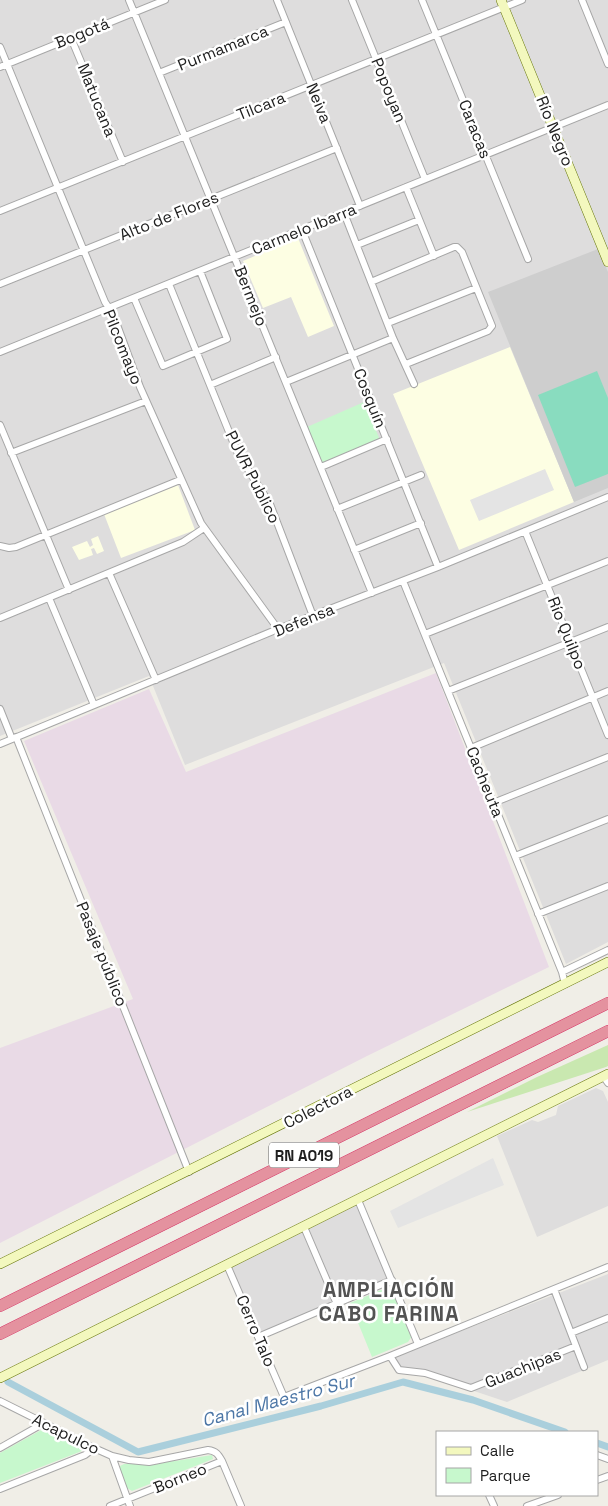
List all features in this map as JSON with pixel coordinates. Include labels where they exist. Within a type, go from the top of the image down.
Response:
[{"type":"highway","points":[[420,1097],[465,1067],[608,995]]},
{"type":"highway","name":"RN A019","points":[[0,1306],[608,1003]]},
{"type":"highway","name":"RN A019","points":[[0,1334],[608,1031]]},
{"type":"highway","points":[[577,1047],[608,1037]]},
{"type":"street","name":"Bermejo","points":[[130,0],[372,592]]},
{"type":"street","name":"Bogotá","points":[[3,65],[165,0]]},
{"type":"street","name":"Neiva","points":[[277,0],[360,206]]},
{"type":"street","name":"Popoyan","points":[[352,0],[425,180]]},
{"type":"street","name":"Caracas","points":[[422,0],[528,259]]},
{"type":"street","name":"Tilcara","points":[[0,211],[437,35],[503,4],[522,0]]},
{"type":"street","points":[[582,0],[608,64]]},
{"type":"street","name":"Río Negro","points":[[503,4],[607,257]]},
{"type":"street","name":"Purmamarca","points":[[159,73],[286,22]]},
{"type":"street","name":"Matucana","points":[[71,38],[123,162]]},
{"type":"street","name":"Pilcomayo","points":[[0,47],[3,65],[109,308],[180,480],[204,528],[278,629]]},
{"type":"street","name":"Carmelo Ibarra","points":[[0,352],[608,105]]},
{"type":"street","name":"Alto de Flores","points":[[0,284],[337,148]]},
{"type":"street","points":[[406,187],[434,256]]},
{"type":"street","points":[[344,212],[414,384]]},
{"type":"street","points":[[358,245],[420,220]]},
{"type":"street","name":"Cosquín","points":[[302,230],[438,567]]},
{"type":"street","points":[[372,282],[454,247],[460,249],[491,324],[490,329],[406,364]]},
{"type":"street","points":[[134,298],[163,366],[228,340],[200,271]]},
{"type":"street","name":"PUVR Publico","points":[[169,284],[238,454],[270,504],[313,616]]},
{"type":"street","points":[[388,324],[476,288]]},
{"type":"street","points":[[286,382],[394,338]]},
{"type":"street","points":[[210,386],[276,357]]},
{"type":"street","points":[[12,453],[146,401]]},
{"type":"street","points":[[0,425],[69,590]]},
{"type":"street","points":[[321,467],[387,439]]},
{"type":"street","points":[[338,508],[421,475]]},
{"type":"street","points":[[0,546],[12,548],[180,480]]},
{"type":"street","name":"Defensa","points":[[0,744],[278,629],[438,567],[608,497]]},
{"type":"street","points":[[354,550],[421,523]]},
{"type":"street","points":[[0,618],[183,542],[204,528]]},
{"type":"street","name":"Río Quilpo","points":[[525,531],[608,735]]},
{"type":"street","points":[[425,634],[608,561]]},
{"type":"street","points":[[109,573],[156,680]]},
{"type":"street","name":"Cacheuta","points":[[403,580],[562,972],[565,984]]},
{"type":"street","points":[[49,598],[94,706]]},
{"type":"street","points":[[448,691],[608,627]]},
{"type":"street","points":[[470,748],[608,691]]},
{"type":"street","name":"Pasaje público","points":[[0,709],[14,738],[189,1172]]},
{"type":"street","points":[[493,803],[608,757]]},
{"type":"street","points":[[515,856],[608,819]]},
{"type":"street","points":[[538,914],[608,886]]},
{"type":"street","points":[[562,972],[608,950]]},
{"type":"street","name":"Colectora","points":[[0,1264],[189,1172],[608,962]]},
{"type":"street","points":[[0,1378],[606,1078]]},
{"type":"street","points":[[358,1200],[418,1344]]},
{"type":"street","points":[[304,1227],[337,1304]]},
{"type":"street","name":"Cerro Talo","points":[[227,1265],[284,1398],[390,1356]]},
{"type":"street","points":[[390,1356],[608,1267]]},
{"type":"street","points":[[258,1337],[392,1280]]},
{"type":"street","points":[[554,1289],[584,1367]]},
{"type":"street","points":[[571,1333],[608,1318]]},
{"type":"street","name":"Guachipas","points":[[390,1356],[399,1370],[425,1373],[471,1388],[576,1346]]},
{"type":"street","name":"Acapulco","points":[[0,1401],[112,1456],[130,1506]]},
{"type":"street","points":[[0,1448],[44,1423]]},
{"type":"street","points":[[0,1489],[85,1455],[94,1448]]},
{"type":"street","points":[[112,1456],[149,1462],[208,1450],[218,1454],[241,1506]]},
{"type":"street","name":"Borneo","points":[[110,1506],[222,1461]]},
{"type":"street","points":[[527,1506],[555,1496]]},
{"type":"street","points":[[548,1498],[551,1506]]},
{"type":"shaded area","points":[[0,0],[608,0],[608,942],[566,964],[444,663],[185,765],[149,676],[0,736]]},
{"type":"shaded area","points":[[298,238],[334,326],[308,337],[291,297],[263,308],[243,261]]},
{"type":"shaded area","points":[[598,249],[608,272],[608,488],[574,502],[488,292]]},
{"type":"shaded area","points":[[510,347],[574,502],[459,550],[393,394]]},
{"type":"shaded area","points":[[545,469],[554,490],[479,521],[470,500]]},
{"type":"shaded area","points":[[178,485],[195,530],[121,558],[104,514]]},
{"type":"shaded area","points":[[98,536],[104,551],[97,554],[94,548],[91,549],[93,555],[79,560],[72,547],[87,541],[90,547],[93,545],[91,539]]},
{"type":"shaded area","points":[[436,673],[549,967],[367,1056],[0,1243],[0,1048],[133,999],[24,741],[149,689],[186,772]]},
{"type":"shaded area","points":[[596,1088],[603,1091],[608,1102],[608,1206],[537,1237],[497,1136],[532,1120],[538,1122],[556,1115],[558,1106]]},
{"type":"shaded area","points":[[493,1158],[504,1185],[398,1228],[390,1211]]},
{"type":"shaded area","points":[[357,1203],[390,1279],[259,1333],[231,1266]]},
{"type":"shaded area","points":[[608,1274],[608,1360],[507,1402],[402,1367],[394,1357]]},
{"type":"green space","points":[[597,371],[608,398],[608,474],[575,487],[538,395]]},
{"type":"green space","points":[[364,402],[380,440],[322,464],[307,427]]},
{"type":"green space","points":[[608,1045],[608,1066],[606,1067],[467,1112],[537,1077]]},
{"type":"green space","points":[[386,1288],[393,1290],[412,1336],[408,1342],[372,1357],[350,1303]]},
{"type":"green space","points":[[43,1429],[49,1429],[82,1444],[84,1448],[82,1451],[0,1483],[0,1453]]},
{"type":"green space","points":[[212,1455],[213,1459],[132,1491],[127,1488],[119,1469],[124,1464],[175,1461]]},
{"type":"waterway","name":"Canal Maestro Sur","points":[[8,1382],[138,1452],[321,1406],[403,1382],[473,1400],[562,1431]]},
{"type":"waterway","name":"Canal Maestro Sur","points":[[598,1443],[608,1447]]},
{"type":"district","name":"AMPLIACIÓN CABO FARINA","points":[[389,1301]]}]
